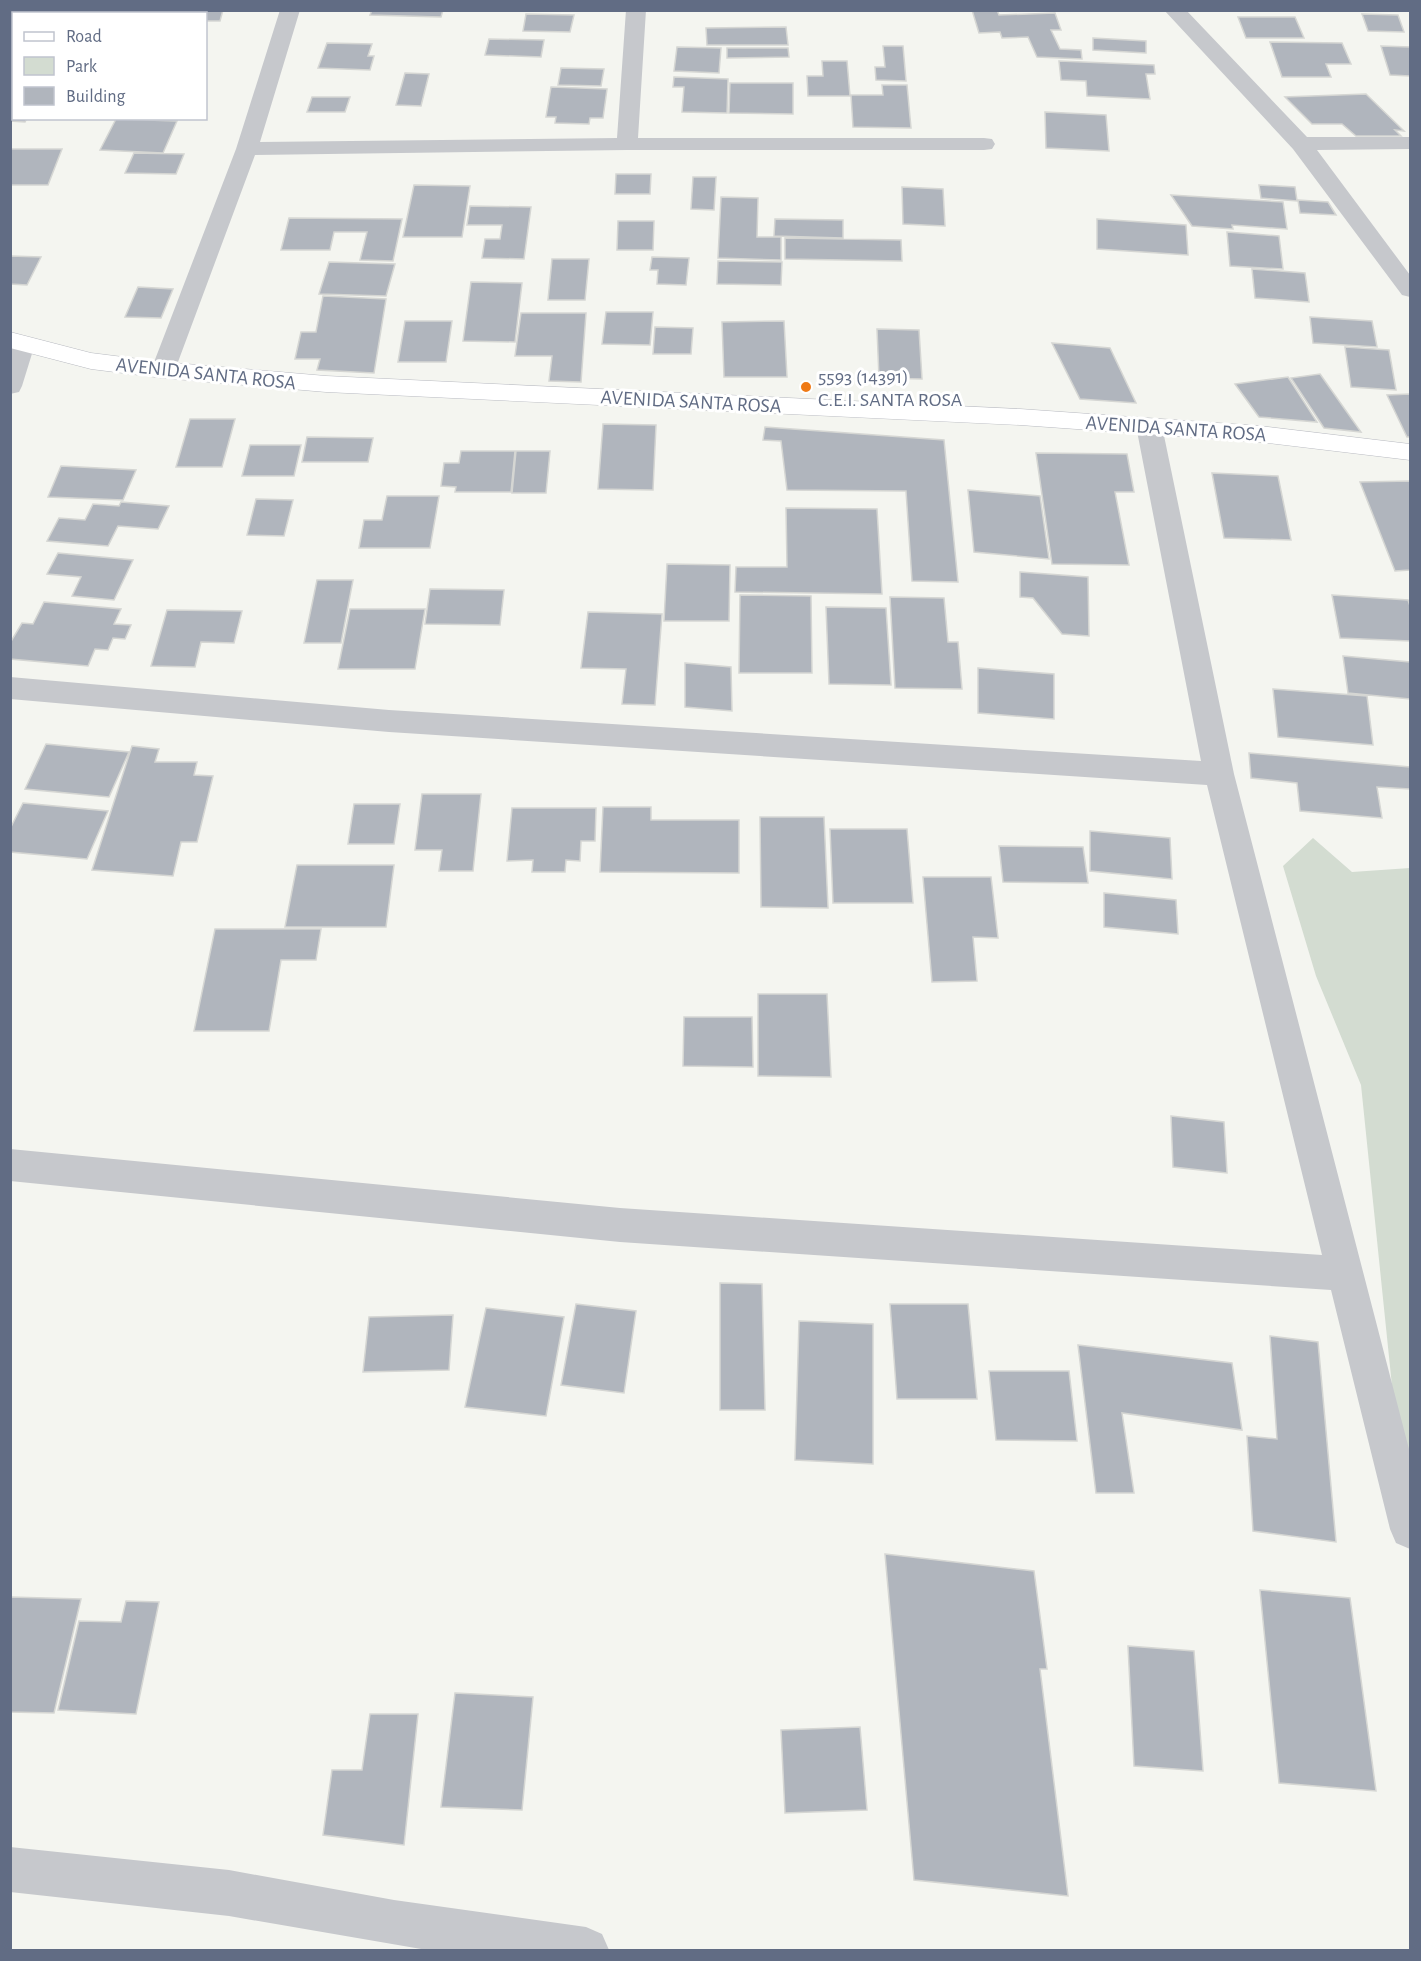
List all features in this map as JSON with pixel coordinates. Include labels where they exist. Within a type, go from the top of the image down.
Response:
[{"type":"main road","name":"AVENIDA SANTA ROSA","points":[[17,341],[91,361],[163,370],[326,384],[1020,417],[1260,434],[1410,452]]},
{"type":"street","points":[[163,370],[248,149],[290,10]]},
{"type":"street","points":[[627,144],[636,10]]},
{"type":"street","points":[[1174,10],[1301,144],[1410,290]]},
{"type":"street","points":[[248,149],[627,144],[984,144]]},
{"type":"street","points":[[1301,144],[1410,144]]},
{"type":"street","points":[[10,386],[17,341]]},
{"type":"street","points":[[1149,426],[1219,774],[1410,1530]]},
{"type":"street","points":[[10,688],[389,721],[1219,774]]},
{"type":"street","points":[[10,1165],[620,1225],[1346,1274]]},
{"type":"street","points":[[10,1869],[230,1893],[394,1923],[586,1950]]},
{"type":"green space","points":[[1313,838],[1352,872],[1410,868],[1410,1465],[1395,1415],[1361,1085],[1316,976],[1283,866]]},
{"type":"building","points":[[10,10],[58,10],[58,12],[12,12],[12,25],[10,25]]},
{"type":"building","points":[[168,10],[223,10],[220,21],[207,21],[207,12],[168,12]]},
{"type":"building","points":[[372,10],[443,10],[441,17],[370,15]]},
{"type":"building","points":[[972,10],[997,10],[999,15],[1055,13],[1061,30],[1051,30],[1060,49],[1081,50],[1082,59],[1037,57],[1028,37],[1002,38],[1000,32],[979,33]]},
{"type":"building","points":[[526,14],[574,15],[570,32],[523,31]]},
{"type":"building","points":[[1362,14],[1398,15],[1404,32],[1368,31]]},
{"type":"building","points":[[1238,17],[1295,17],[1304,38],[1246,38]]},
{"type":"building","points":[[786,27],[788,45],[707,45],[706,28]]},
{"type":"building","points":[[1093,38],[1146,41],[1146,53],[1093,50]]},
{"type":"building","points":[[489,39],[544,40],[541,57],[485,55]]},
{"type":"building","points":[[1270,42],[1342,43],[1351,64],[1326,64],[1331,77],[1282,77]]},
{"type":"building","points":[[327,43],[372,44],[368,56],[374,56],[370,70],[318,68]]},
{"type":"building","points":[[883,46],[903,46],[906,81],[876,80],[875,67],[885,67]]},
{"type":"building","points":[[1381,46],[1410,47],[1410,76],[1390,75]]},
{"type":"building","points":[[677,47],[721,48],[719,73],[674,71]]},
{"type":"building","points":[[727,48],[788,48],[789,57],[727,58]]},
{"type":"building","points":[[822,61],[847,61],[850,96],[808,96],[807,76],[823,76]]},
{"type":"building","points":[[1059,61],[1154,65],[1155,74],[1146,74],[1150,99],[1087,96],[1086,81],[1061,80]]},
{"type":"building","points":[[561,68],[604,69],[601,86],[558,85]]},
{"type":"building","points":[[405,73],[429,74],[421,106],[396,105]]},
{"type":"building","points":[[674,77],[728,79],[727,113],[682,112],[684,87],[673,87]]},
{"type":"building","points":[[730,83],[793,83],[793,114],[729,113]]},
{"type":"building","points":[[882,85],[907,85],[911,128],[853,127],[851,95],[883,95]]},
{"type":"building","points":[[551,87],[607,89],[603,118],[590,118],[589,124],[555,123],[556,117],[546,117]]},
{"type":"building","points":[[1366,94],[1404,131],[1395,130],[1401,136],[1356,136],[1342,124],[1312,124],[1285,97]]},
{"type":"building","points":[[10,97],[12,97],[12,120],[26,120],[25,122],[10,121]]},
{"type":"building","points":[[312,97],[350,97],[345,112],[307,112]]},
{"type":"building","points":[[1045,112],[1106,115],[1109,151],[1046,148]]},
{"type":"building","points":[[115,120],[177,121],[163,153],[100,150]]},
{"type":"building","points":[[10,149],[62,149],[48,185],[10,185]]},
{"type":"building","points":[[134,153],[184,154],[176,174],[125,173]]},
{"type":"building","points":[[616,174],[651,174],[650,194],[615,194]]},
{"type":"building","points":[[693,177],[716,177],[714,210],[691,209]]},
{"type":"building","points":[[414,185],[470,186],[462,237],[403,237]]},
{"type":"building","points":[[1259,185],[1295,187],[1297,201],[1261,198]]},
{"type":"building","points":[[902,187],[943,189],[945,226],[903,224]]},
{"type":"building","points":[[1171,195],[1283,202],[1287,229],[1232,225],[1233,229],[1192,226]]},
{"type":"building","points":[[721,197],[758,198],[757,237],[781,237],[781,260],[718,258]]},
{"type":"building","points":[[1298,200],[1328,202],[1336,215],[1300,213]]},
{"type":"building","points":[[470,206],[531,207],[524,259],[482,258],[485,239],[500,239],[502,225],[467,225]]},
{"type":"building","points":[[289,218],[402,219],[393,261],[360,260],[367,232],[334,232],[330,250],[281,250]]},
{"type":"building","points":[[775,219],[843,220],[843,238],[774,236]]},
{"type":"building","points":[[1097,219],[1186,225],[1188,255],[1097,249]]},
{"type":"building","points":[[618,221],[654,221],[653,250],[617,250]]},
{"type":"building","points":[[1227,232],[1279,236],[1283,269],[1230,266]]},
{"type":"building","points":[[785,238],[901,240],[902,261],[785,259]]},
{"type":"building","points":[[10,256],[41,257],[27,285],[10,284]]},
{"type":"building","points":[[652,257],[689,258],[686,285],[657,284],[658,270],[650,270]]},
{"type":"building","points":[[552,259],[589,259],[585,300],[548,300]]},
{"type":"building","points":[[718,261],[782,262],[781,285],[717,284]]},
{"type":"building","points":[[329,262],[395,264],[386,296],[319,294]]},
{"type":"building","points":[[1252,269],[1305,273],[1309,302],[1255,298]]},
{"type":"building","points":[[471,282],[522,283],[515,342],[463,341]]},
{"type":"building","points":[[138,287],[173,289],[161,318],[125,317]]},
{"type":"building","points":[[323,296],[386,299],[374,373],[317,370],[320,359],[295,359],[301,332],[316,332]]},
{"type":"building","points":[[606,312],[653,312],[650,345],[602,344]]},
{"type":"building","points":[[521,313],[586,313],[581,382],[549,381],[552,356],[515,356]]},
{"type":"building","points":[[1310,317],[1372,321],[1377,347],[1313,343]]},
{"type":"building","points":[[405,321],[452,321],[446,362],[398,362]]},
{"type":"building","points":[[784,321],[787,377],[724,377],[722,322]]},
{"type":"building","points":[[655,327],[693,328],[691,354],[653,354]]},
{"type":"building","points":[[877,329],[919,330],[922,379],[879,378]]},
{"type":"building","points":[[1052,343],[1110,348],[1136,403],[1080,399]]},
{"type":"building","points":[[1345,347],[1389,350],[1396,390],[1351,387]]},
{"type":"building","points":[[1320,374],[1361,432],[1324,428],[1291,378]]},
{"type":"building","points":[[1288,377],[1317,422],[1259,417],[1235,384]]},
{"type":"building","points":[[1410,394],[1410,437],[1407,437],[1387,395]]},
{"type":"building","points":[[190,419],[235,419],[222,467],[176,467]]},
{"type":"building","points":[[603,424],[656,425],[653,490],[598,489]]},
{"type":"building","points":[[765,427],[944,440],[958,582],[912,581],[906,491],[787,490],[781,441],[763,440]]},
{"type":"building","points":[[307,437],[373,438],[368,462],[302,462]]},
{"type":"building","points":[[250,445],[301,445],[294,476],[242,476]]},
{"type":"building","points":[[461,451],[515,451],[511,492],[455,492],[456,487],[441,486],[444,463],[459,463]]},
{"type":"building","points":[[516,451],[550,451],[546,493],[512,493]]},
{"type":"building","points":[[1036,453],[1127,454],[1134,492],[1115,492],[1129,565],[1052,564]]},
{"type":"building","points":[[61,466],[136,470],[123,500],[48,497]]},
{"type":"building","points":[[1212,473],[1278,476],[1291,540],[1224,538]]},
{"type":"building","points":[[1410,481],[1410,570],[1395,571],[1360,482]]},
{"type":"building","points":[[968,490],[1040,496],[1049,559],[974,552]]},
{"type":"building","points":[[387,496],[439,496],[430,548],[359,548],[364,520],[382,520]]},
{"type":"building","points":[[256,499],[293,500],[284,536],[247,535]]},
{"type":"building","points":[[121,502],[169,506],[158,529],[118,526],[108,546],[47,541],[59,518],[85,520],[93,504],[119,506]]},
{"type":"building","points":[[786,508],[877,509],[882,594],[735,592],[736,567],[787,567]]},
{"type":"building","points":[[58,553],[133,560],[114,600],[72,596],[81,577],[47,574]]},
{"type":"building","points":[[667,564],[730,565],[729,621],[664,621]]},
{"type":"building","points":[[1020,572],[1088,577],[1089,636],[1062,634],[1033,598],[1020,597]]},
{"type":"building","points":[[317,580],[353,580],[341,643],[304,643]]},
{"type":"building","points":[[430,589],[504,590],[500,625],[425,624]]},
{"type":"building","points":[[740,595],[811,596],[812,673],[739,673]]},
{"type":"building","points":[[1332,595],[1408,600],[1410,641],[1340,638]]},
{"type":"building","points":[[890,597],[944,598],[948,642],[958,642],[962,689],[895,688]]},
{"type":"building","points":[[44,602],[121,609],[114,624],[131,625],[125,639],[113,638],[108,650],[95,649],[88,666],[10,659],[10,643],[22,623],[33,624]]},
{"type":"building","points":[[826,607],[886,608],[891,685],[829,684]]},
{"type":"building","points":[[350,609],[425,609],[415,669],[338,669]]},
{"type":"building","points":[[167,610],[242,611],[234,643],[201,642],[195,667],[151,666]]},
{"type":"building","points":[[588,612],[662,614],[655,705],[622,704],[626,669],[581,668]]},
{"type":"building","points":[[1343,656],[1410,662],[1410,699],[1348,693]]},
{"type":"building","points":[[685,663],[731,667],[732,711],[685,707]]},
{"type":"building","points":[[978,668],[1054,674],[1054,719],[978,713]]},
{"type":"building","points":[[1273,689],[1367,696],[1373,745],[1278,737]]},
{"type":"building","points":[[46,744],[129,752],[109,797],[25,789]]},
{"type":"building","points":[[132,746],[159,749],[155,762],[197,762],[194,775],[213,776],[197,842],[181,842],[173,876],[92,870]]},
{"type":"building","points":[[1249,753],[1410,767],[1410,789],[1377,787],[1382,818],[1300,811],[1297,783],[1251,778]]},
{"type":"building","points":[[422,794],[481,794],[473,871],[439,871],[442,850],[415,850]]},
{"type":"building","points":[[23,803],[108,811],[87,859],[10,852],[10,829]]},
{"type":"building","points":[[354,804],[400,804],[394,844],[348,844]]},
{"type":"building","points":[[603,807],[651,807],[651,820],[739,820],[739,873],[600,872]]},
{"type":"building","points":[[512,808],[596,808],[595,841],[581,841],[580,861],[566,860],[565,872],[532,872],[533,860],[507,861]]},
{"type":"building","points":[[760,817],[824,817],[828,908],[761,907]]},
{"type":"building","points":[[830,829],[907,829],[913,903],[833,903]]},
{"type":"building","points":[[1090,831],[1170,838],[1172,879],[1090,871]]},
{"type":"building","points":[[999,846],[1083,847],[1088,883],[1003,882]]},
{"type":"building","points":[[297,865],[394,865],[386,927],[285,927]]},
{"type":"building","points":[[923,877],[991,877],[998,938],[973,937],[977,981],[932,982]]},
{"type":"building","points":[[1104,893],[1176,900],[1178,934],[1104,927]]},
{"type":"building","points":[[215,929],[321,929],[316,960],[281,960],[269,1031],[194,1031]]},
{"type":"building","points":[[758,994],[827,994],[831,1077],[758,1076]]},
{"type":"building","points":[[684,1017],[752,1017],[753,1067],[683,1066]]},
{"type":"building","points":[[1171,1116],[1224,1122],[1227,1173],[1173,1167]]},
{"type":"building","points":[[720,1283],[762,1284],[765,1410],[720,1410]]},
{"type":"building","points":[[576,1304],[636,1311],[624,1393],[561,1385]]},
{"type":"building","points":[[890,1304],[968,1304],[977,1399],[897,1399]]},
{"type":"building","points":[[486,1308],[564,1317],[546,1416],[465,1407]]},
{"type":"building","points":[[453,1315],[449,1370],[363,1372],[369,1317]]},
{"type":"building","points":[[799,1321],[873,1324],[873,1464],[795,1460]]},
{"type":"building","points":[[1270,1336],[1318,1342],[1336,1542],[1253,1531],[1247,1436],[1277,1439]]},
{"type":"building","points":[[1078,1345],[1232,1363],[1242,1430],[1122,1413],[1134,1493],[1096,1493]]},
{"type":"building","points":[[989,1371],[1069,1371],[1077,1441],[996,1440]]},
{"type":"building","points":[[885,1554],[1034,1571],[1047,1669],[1040,1669],[1068,1896],[914,1880]]},
{"type":"building","points":[[1260,1590],[1350,1598],[1376,1791],[1279,1783]]},
{"type":"building","points":[[10,1597],[81,1599],[54,1713],[10,1712]]},
{"type":"building","points":[[126,1601],[159,1602],[136,1714],[58,1710],[79,1621],[121,1622]]},
{"type":"building","points":[[1128,1646],[1194,1651],[1203,1771],[1134,1766]]},
{"type":"building","points":[[455,1693],[533,1697],[522,1810],[441,1807]]},
{"type":"building","points":[[370,1714],[418,1714],[404,1845],[323,1835],[332,1770],[362,1770]]},
{"type":"building","points":[[860,1727],[867,1810],[785,1813],[781,1730]]},
{"type":"place","name":"5593 (14391) C.E.I. SANTA ROSA","points":[[806,387]]}]
